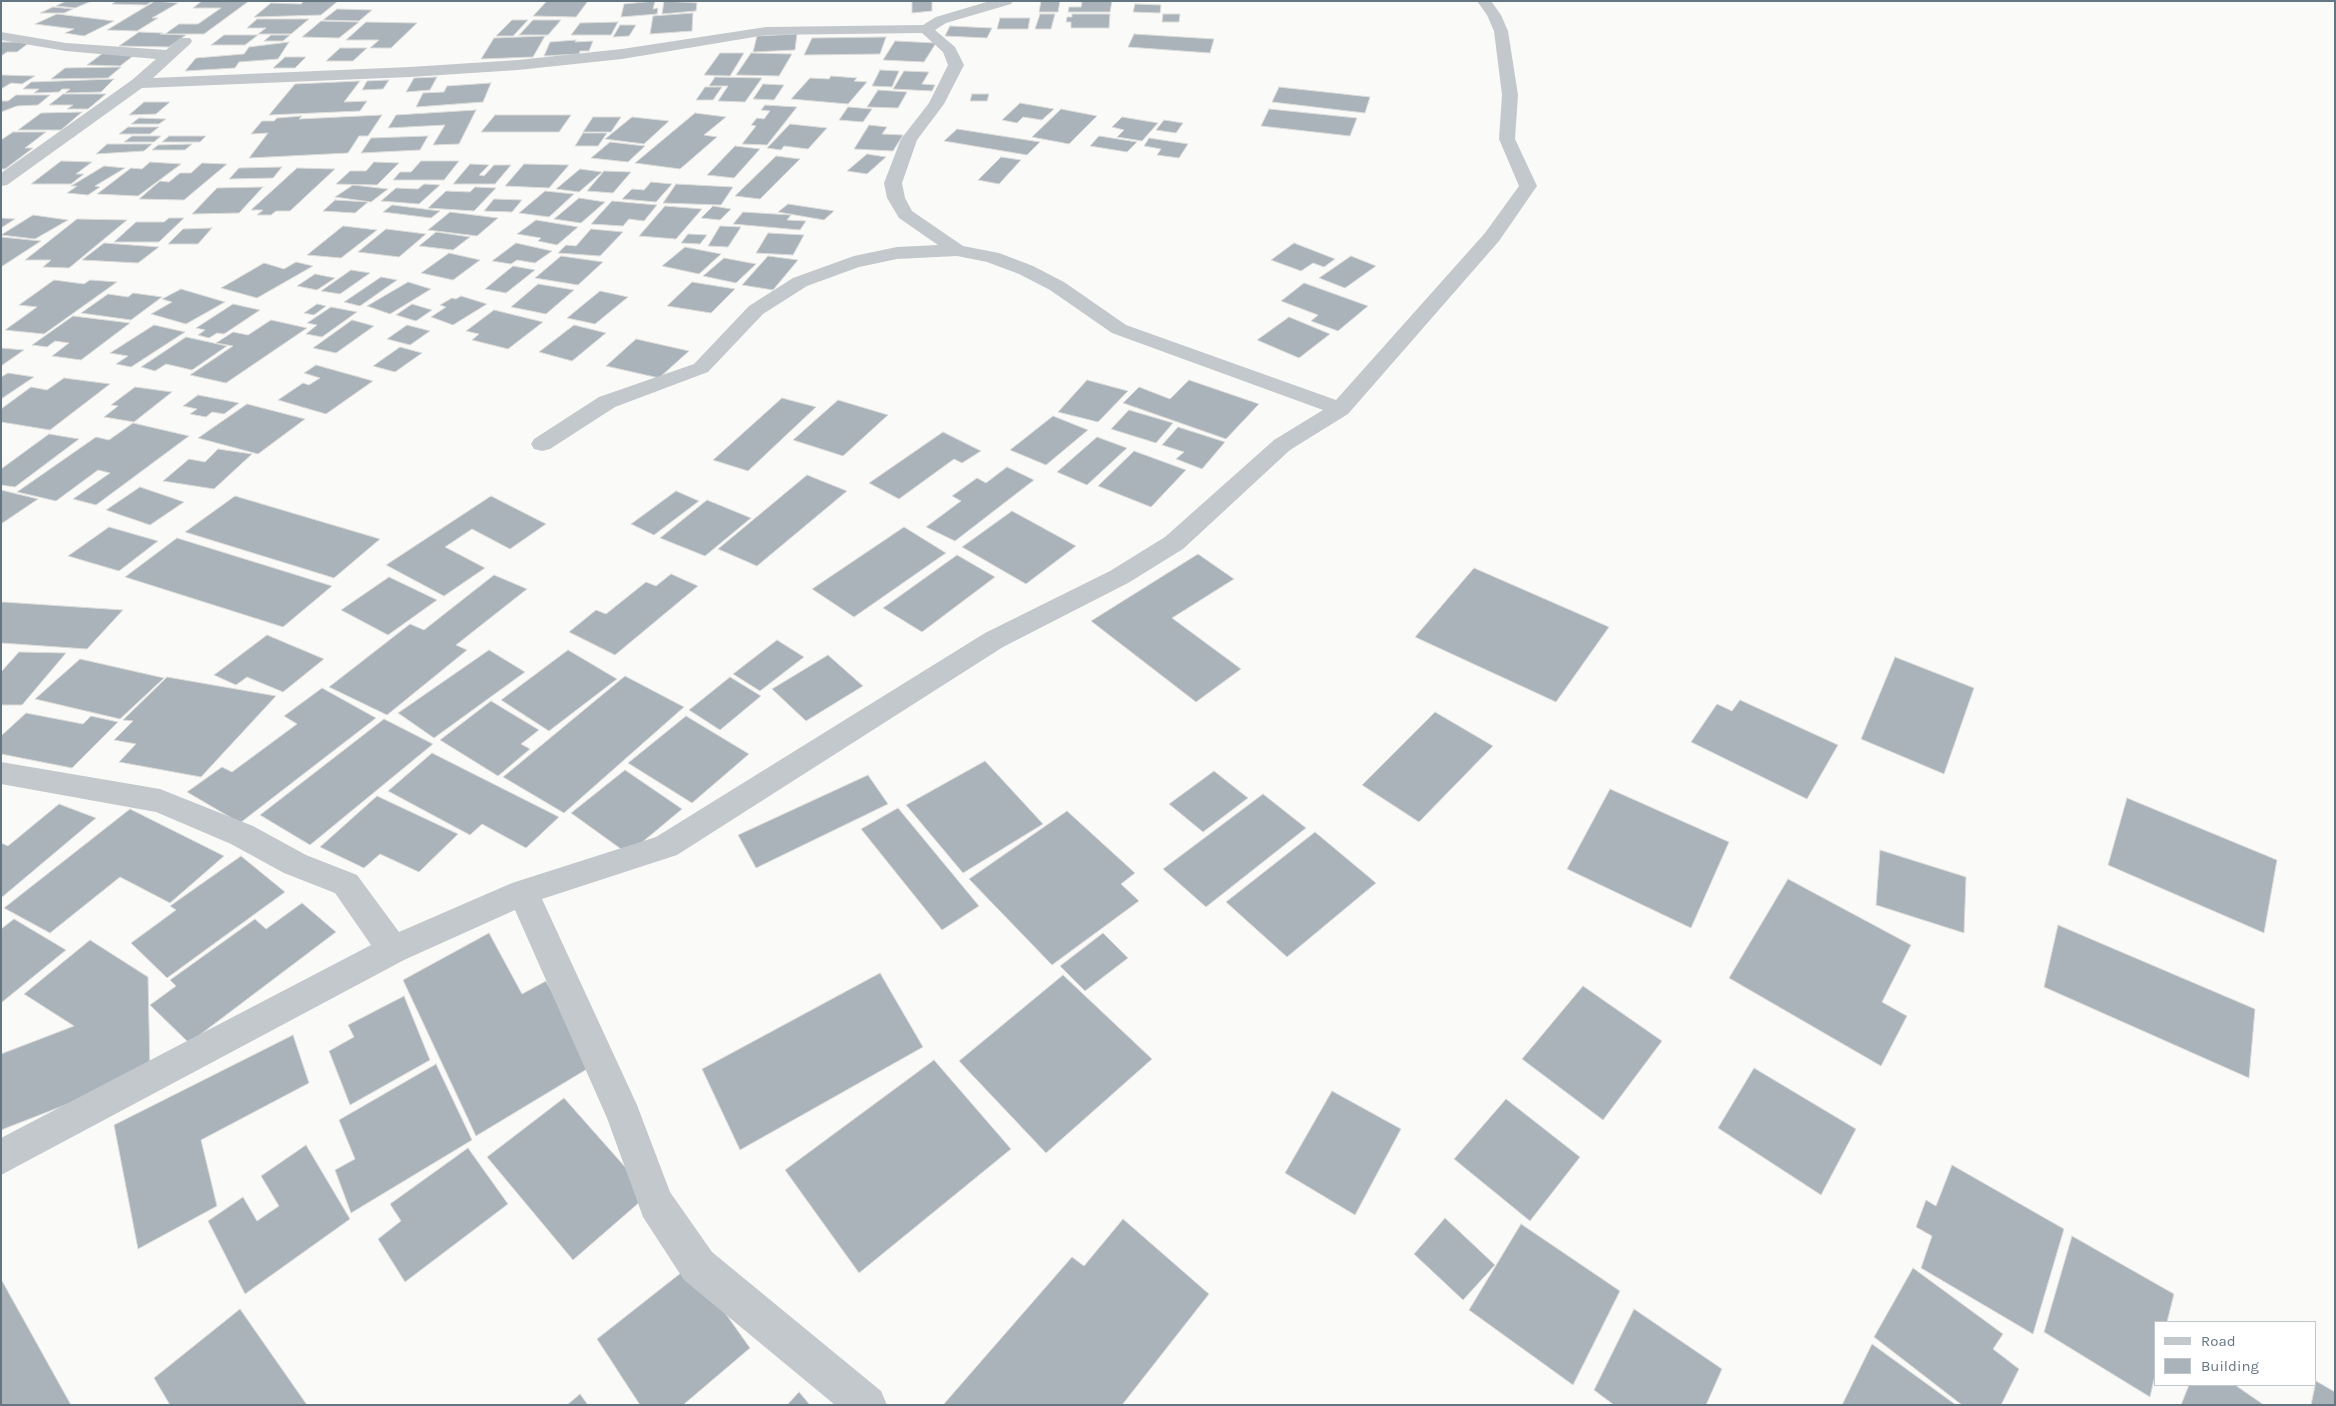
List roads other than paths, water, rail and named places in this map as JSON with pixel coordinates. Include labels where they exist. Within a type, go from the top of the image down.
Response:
[{"type":"street","points":[[138,83],[400,73],[518,65],[622,54],[766,31],[926,29],[941,20],[1006,1]]},
{"type":"street","points":[[1,1157],[393,950],[523,892],[666,846],[994,640],[1119,577],[1174,543],[1282,446],[1340,409],[1492,237],[1528,186],[1507,139],[1510,95],[1501,31],[1494,15],[1484,1]]},
{"type":"street","points":[[926,29],[950,50],[956,65],[936,104],[909,139],[893,183],[896,198],[904,214],[957,250]]},
{"type":"street","points":[[1,36],[66,47],[167,55]]},
{"type":"street","points":[[1,181],[138,83],[167,55],[185,41]]},
{"type":"street","points":[[542,444],[607,402],[701,368],[756,310],[800,282],[854,262],[897,253],[957,250],[992,257],[1026,270],[1057,286],[1119,329],[1340,409]]},
{"type":"street","points":[[1,772],[160,801],[242,835],[295,864],[346,884],[393,950]]},
{"type":"street","points":[[523,892],[624,1117],[656,1204],[698,1266],[867,1405]]}]
